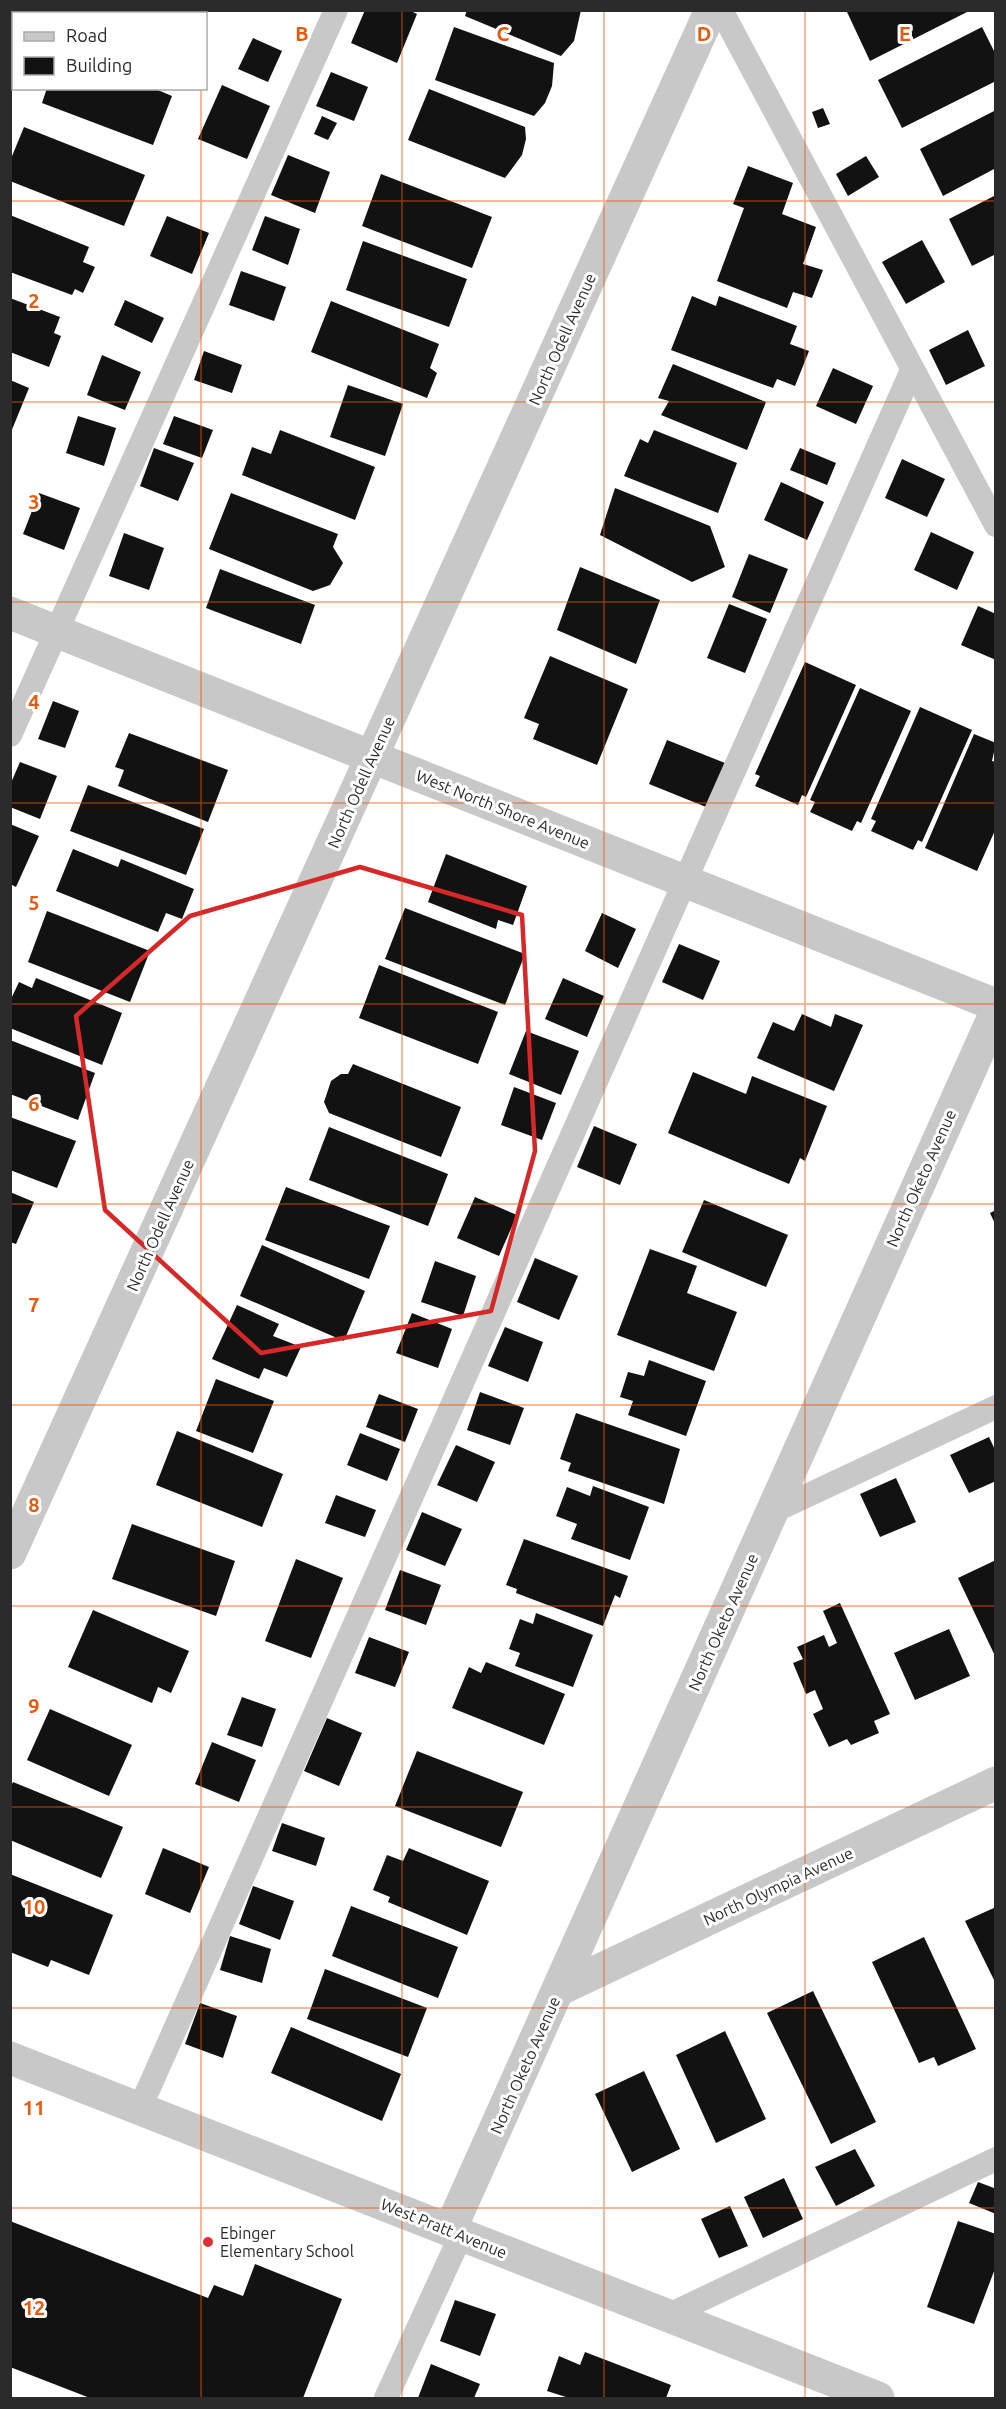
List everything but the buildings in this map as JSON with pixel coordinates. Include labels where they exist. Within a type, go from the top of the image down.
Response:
[{"type":"street","name":"North Odell Avenue","points":[[10,1553],[711,10]]},
{"type":"street","name":"West North Shore Avenue","points":[[10,613],[996,1005]]},
{"type":"street","name":"North Oketo Avenue","points":[[455,2233],[560,1989],[996,1012]]},
{"type":"street","name":"North Olympia Avenue","points":[[560,1989],[996,1783]]},
{"type":"street","name":"West Pratt Avenue","points":[[10,2058],[667,2316],[820,2388],[878,2398]]},
{"type":"lane","points":[[10,735],[336,10]]},
{"type":"lane","points":[[721,10],[996,525]]},
{"type":"lane","points":[[140,2108],[683,880],[912,370]]},
{"type":"lane","points":[[772,1512],[996,1407]]},
{"type":"lane","points":[[667,2316],[996,2159]]},
{"type":"lane","points":[[386,2398],[455,2233]]},
{"type":"highlighted area","points":[[360,867],[522,915],[535,1151],[491,1311],[261,1353],[105,1210],[76,1016],[190,916]]},
{"type":"place","name":"Ebinger Elementary School","points":[[208,2242]]}]
